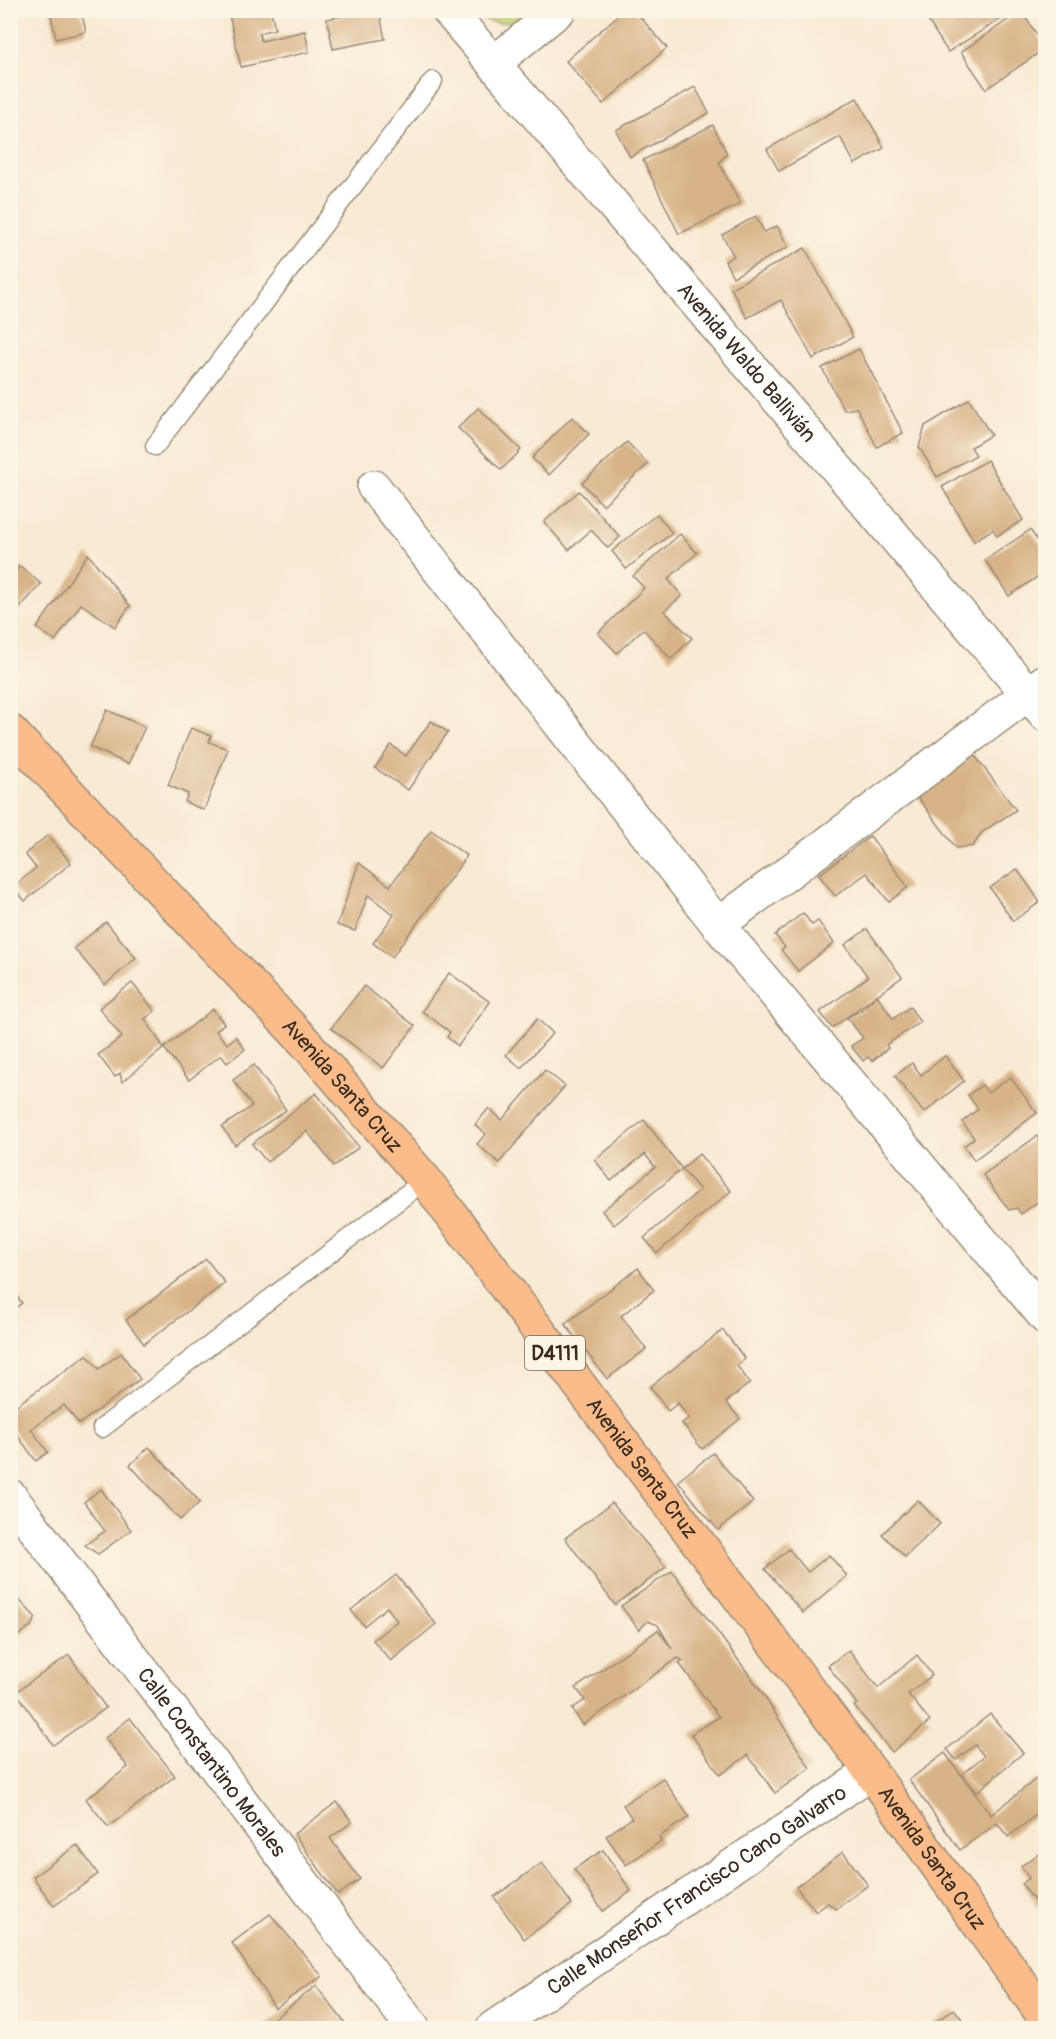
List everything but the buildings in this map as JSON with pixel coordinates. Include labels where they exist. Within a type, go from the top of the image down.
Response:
[{"type":"main road","name":"Avenida Santa Cruz","points":[[10,731],[303,1040],[425,1180],[871,1772],[1046,2019]]},
{"type":"street","name":"Avenida Waldo Ballivián","points":[[448,10],[1039,696]]},
{"type":"street","points":[[494,63],[559,10]]},
{"type":"street","points":[[374,487],[717,925],[1046,1318]]},
{"type":"street","points":[[717,925],[1039,696]]},
{"type":"street","name":"Calle Constantino Morales","points":[[14,1510],[413,2028]]},
{"type":"street","name":"Calle Monseñor Francisco Cano Galvarro","points":[[493,2028],[871,1772]]},
{"type":"lane","points":[[155,446],[433,81]]},
{"type":"lane","points":[[102,1428],[425,1180]]},
{"type":"green space","points":[[473,11],[530,11],[509,22],[502,23],[487,20]]}]
